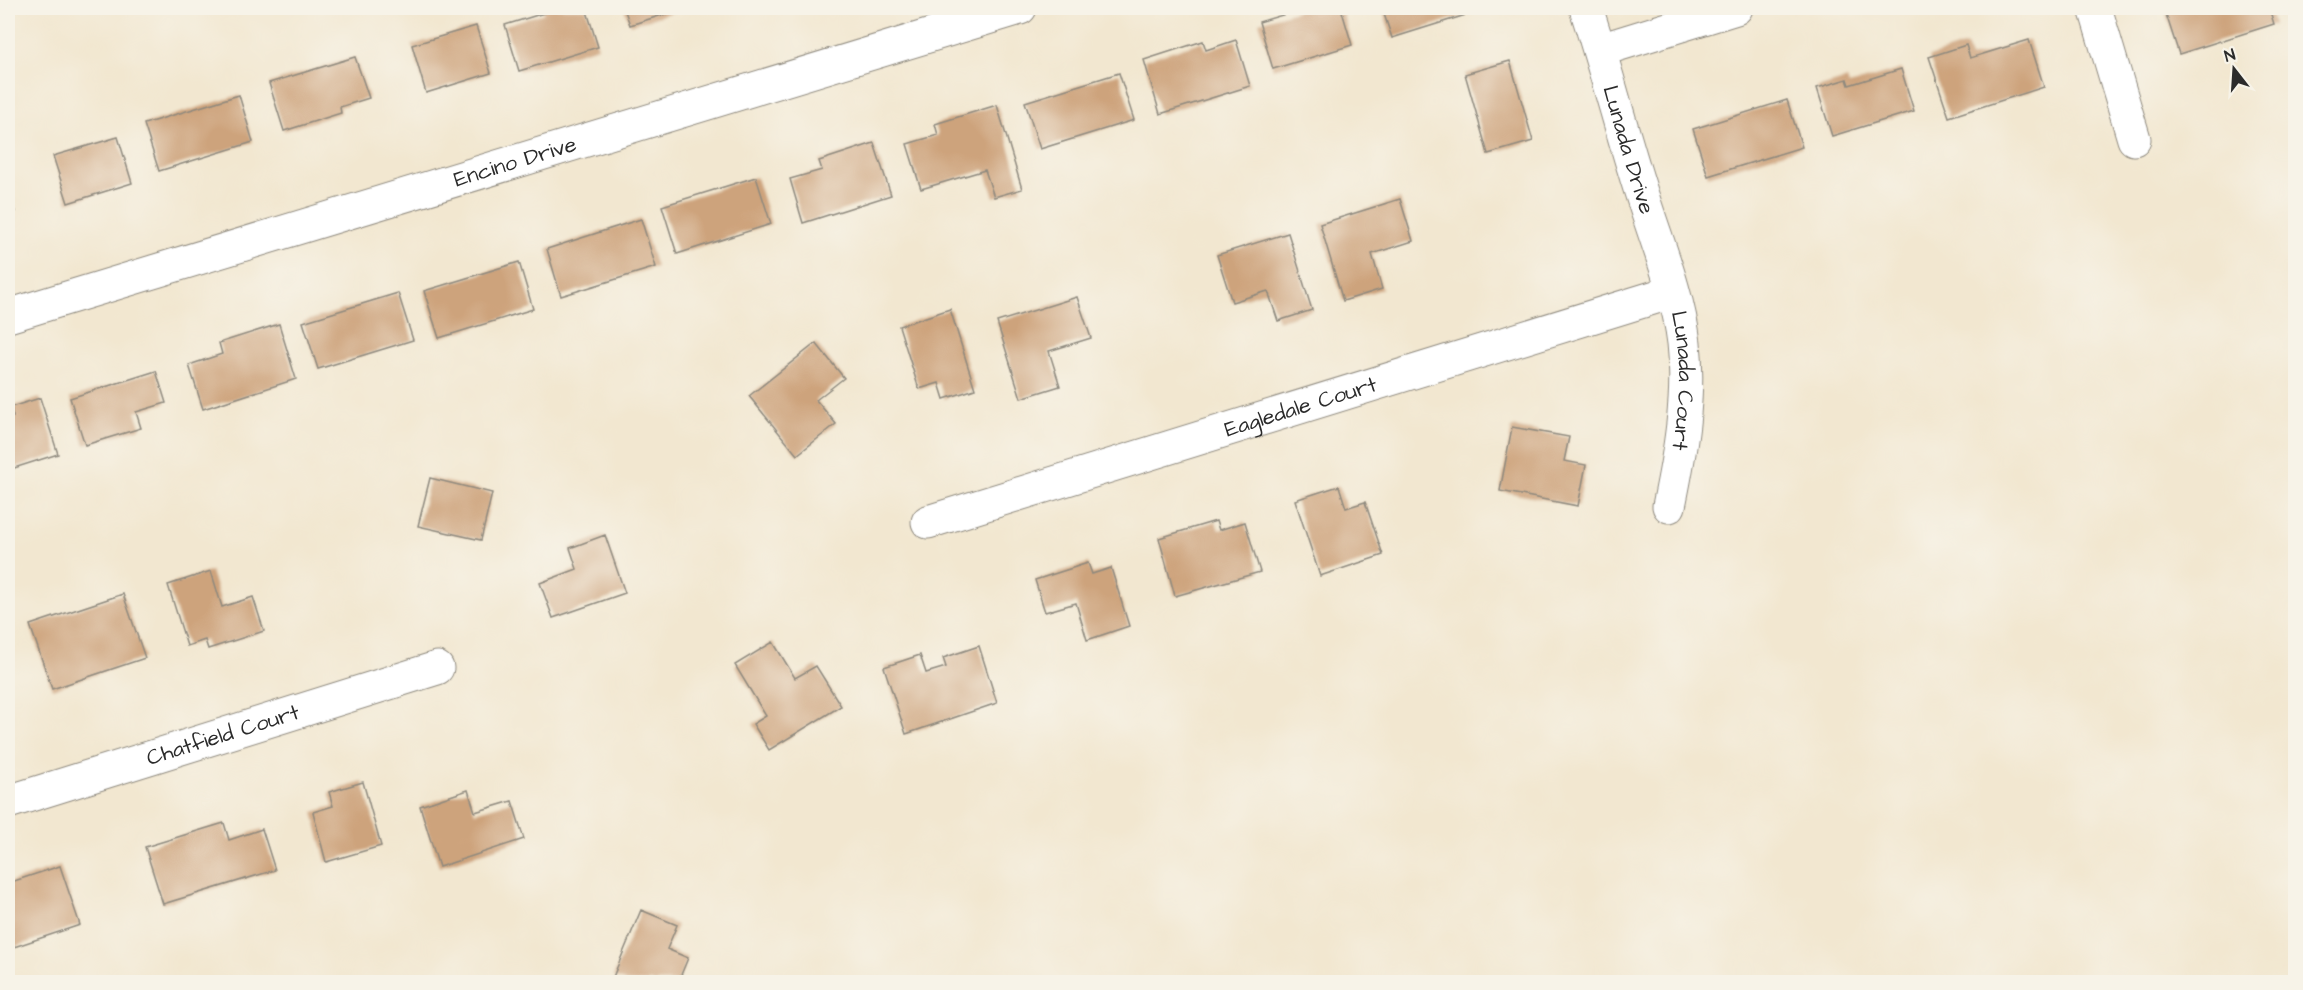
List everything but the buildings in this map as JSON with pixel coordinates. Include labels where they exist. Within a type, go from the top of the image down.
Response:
[{"type":"street","name":"Encino Drive","points":[[8,316],[1020,8]]},
{"type":"street","name":"Lunada Drive","points":[[1586,8],[1672,292]]},
{"type":"street","points":[[1600,50],[1736,8]]},
{"type":"street","points":[[2095,8],[2134,139]]},
{"type":"street","name":"Lunada Court","points":[[1670,506],[1682,447],[1685,375],[1684,343],[1672,292]]},
{"type":"street","name":"Eagledale Court","points":[[928,522],[1672,292]]},
{"type":"street","name":"Chatfield Court","points":[[8,802],[437,668]]}]
